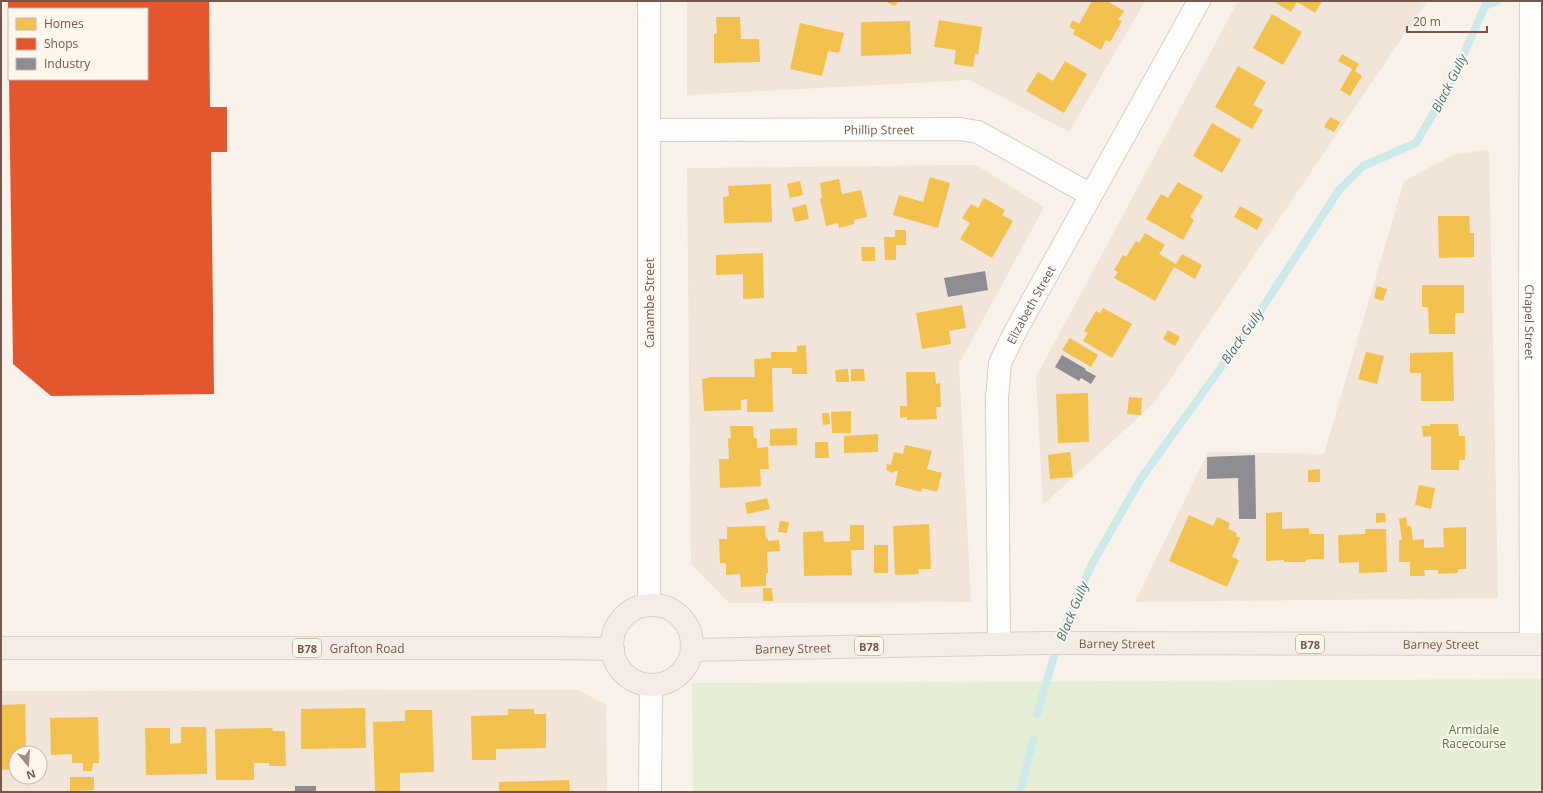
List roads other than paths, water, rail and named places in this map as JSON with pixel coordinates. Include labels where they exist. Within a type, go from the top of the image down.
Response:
[{"type":"main road","points":[[649,605],[661,606],[671,610],[680,617],[687,626],[691,637],[692,650],[685,667],[678,674],[661,684],[651,685],[632,680],[625,674],[619,667],[612,649],[616,628],[622,619],[634,610],[649,605]]},
{"type":"main road","name":"Barney Street","points":[[692,650],[1046,643],[1537,644]]},
{"type":"main road","name":"Grafton Road","points":[[1,648],[612,649]]},
{"type":"street","name":"Canambe Street","points":[[649,1],[649,605]]},
{"type":"street","name":"Elizabeth Street","points":[[999,644],[996,398],[1000,363],[1015,332],[1199,1]]},
{"type":"street","name":"Chapel Street","points":[[1531,1],[1530,316],[1537,644]]},
{"type":"street","name":"Phillip Street","points":[[650,130],[960,129],[978,132],[1091,195]]},
{"type":"street","points":[[650,792],[651,685]]},
{"type":"waterway","name":"Black Gully","points":[[1037,714],[1059,639],[1092,564],[1142,477],[1248,330],[1339,190],[1363,166],[1416,143],[1450,85],[1485,6],[1497,1]]},
{"type":"waterway","name":"Black Gully","points":[[1020,792],[1033,740]]},
{"type":"park label","name":"Armidale Racecourse","points":[[1474,736]]}]
